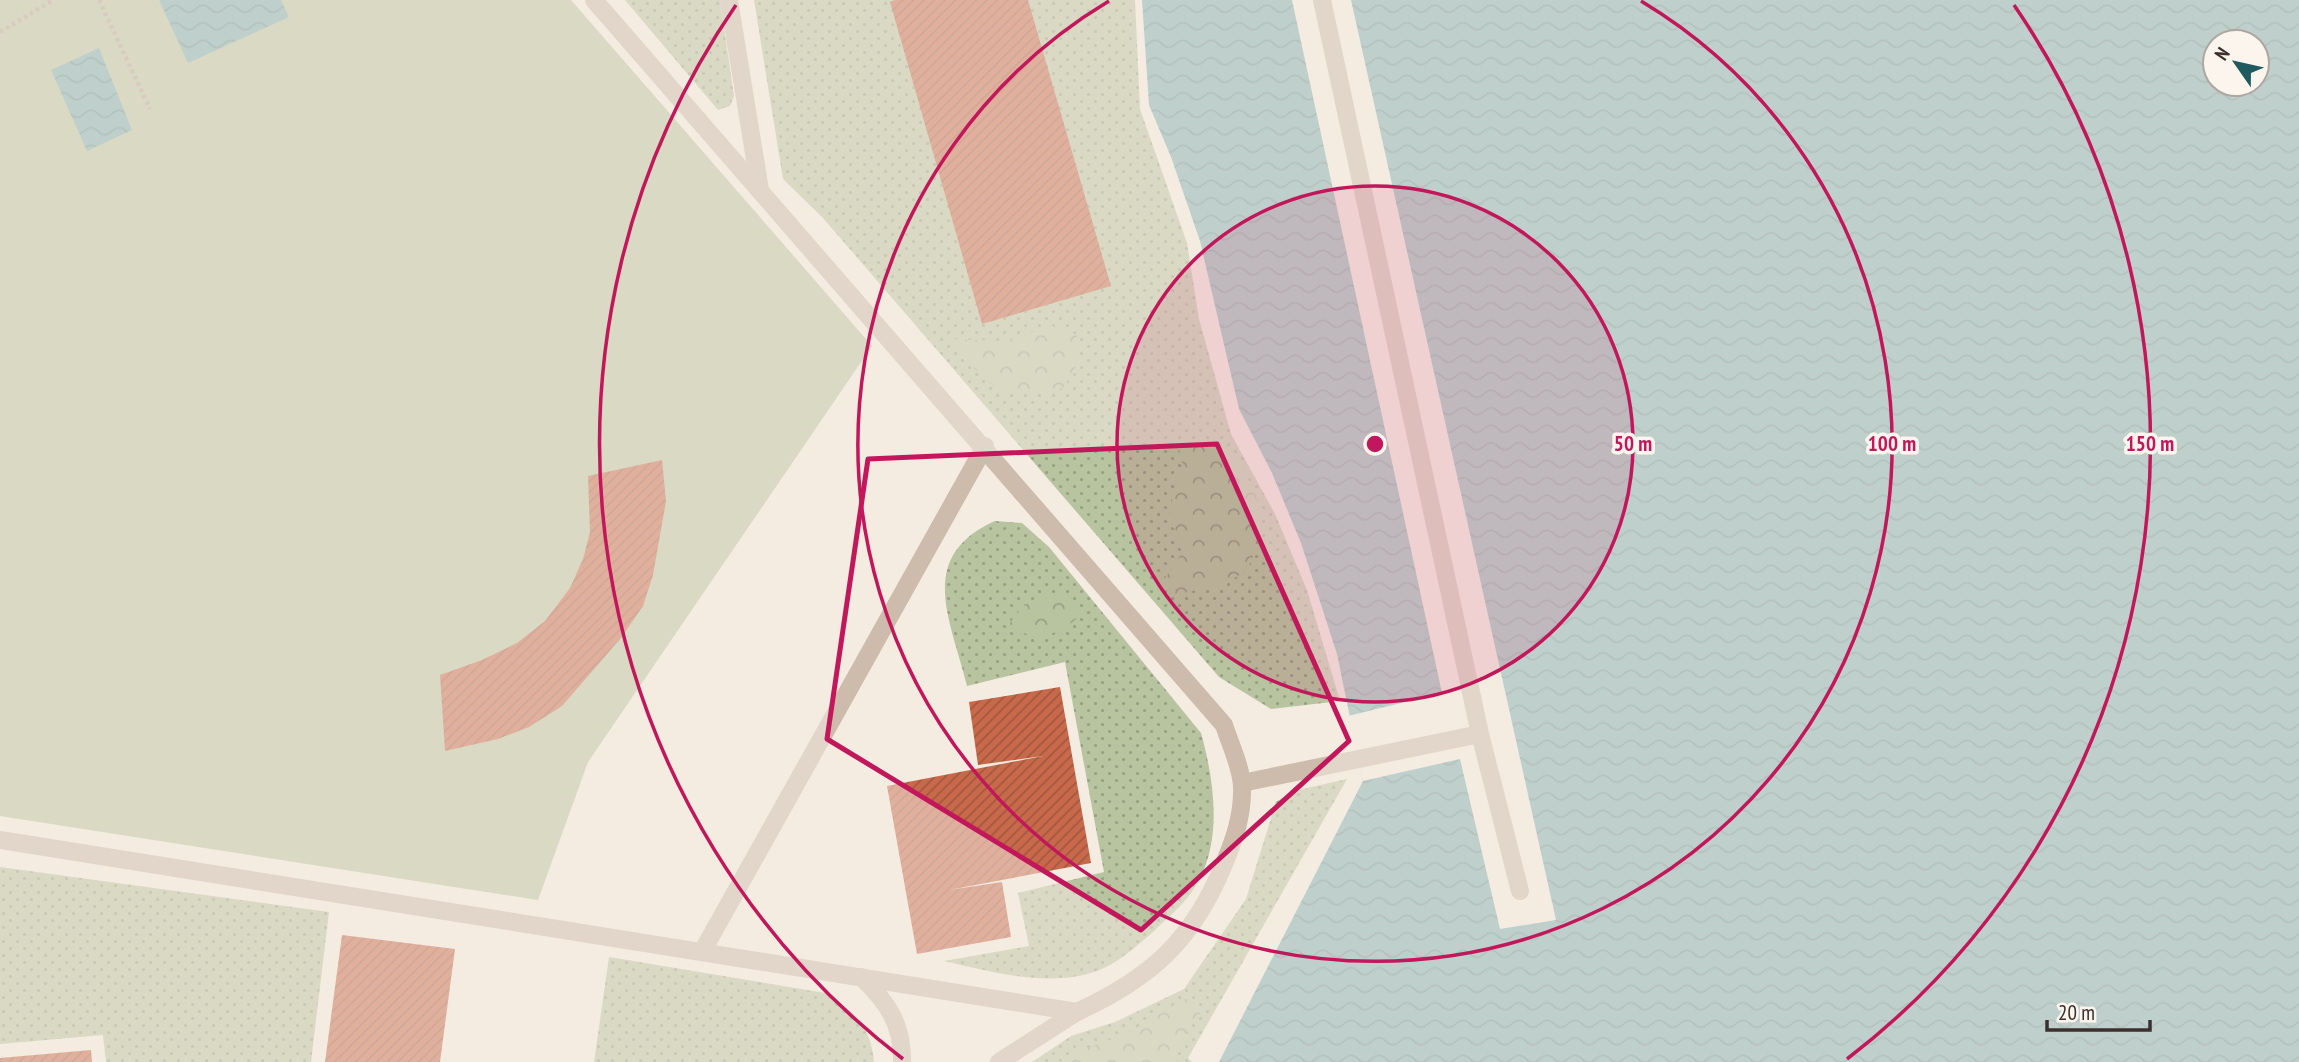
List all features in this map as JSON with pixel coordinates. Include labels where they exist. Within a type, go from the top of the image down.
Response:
[{"type":"lane","points":[[594,0],[985,446],[1224,724],[1242,783],[1242,809],[1234,839],[1214,887],[1192,928],[1155,965],[1109,997],[1077,1012],[999,1062]]},
{"type":"lane","points":[[729,0],[760,190]]},
{"type":"lane","points":[[1322,0],[1480,734],[1520,891]]},
{"type":"lane","points":[[702,952],[985,446]]},
{"type":"lane","points":[[1242,783],[1480,734]]},
{"type":"lane","points":[[0,840],[1077,1012]]},
{"type":"lane","points":[[861,977],[885,999],[891,1010],[900,1040],[902,1062]]},
{"type":"path","points":[[0,32],[53,0]]},
{"type":"path","points":[[99,0],[150,109]]},
{"type":"highlighted area","points":[[1217,444],[1349,741],[1141,930],[827,739],[868,459]]},
{"type":"green space","points":[[0,0],[571,0],[872,346],[588,762],[538,900],[0,816]]},
{"type":"green space","points":[[625,0],[720,0],[734,96],[730,106],[718,110]]},
{"type":"green space","points":[[754,0],[1135,0],[1140,109],[1187,243],[1199,319],[1231,434],[1275,514],[1307,590],[1340,701],[1271,709],[1219,677],[823,218],[783,179]]},
{"type":"green space","points":[[1052,326],[1077,335],[1077,365],[1063,388],[1043,393],[1026,394],[998,388],[974,369],[952,339],[1003,341]]},
{"type":"green space","points":[[1212,438],[1237,462],[1254,492],[1260,517],[1254,553],[1245,570],[1229,581],[1169,597],[1164,579],[1181,550],[1179,537],[1168,522],[1175,484],[1184,469],[1179,451],[1194,442]]},
{"type":"green space","points":[[995,521],[1022,523],[1049,547],[1201,733],[1210,773],[1214,815],[1212,836],[1201,875],[1191,893],[1127,954],[1105,968],[1079,976],[1020,976],[944,961],[1029,946],[1018,893],[1104,872],[1065,662],[967,686],[948,614],[945,592],[947,572],[955,553],[970,536]]},
{"type":"green space","points":[[1067,593],[1080,616],[1062,629],[1046,635],[1037,635],[1007,628],[1019,611],[1031,601]]},
{"type":"green space","points":[[1347,779],[1188,1058],[1192,1062],[1032,1062],[1071,1036],[1115,1022],[1184,989],[1246,899],[1276,802],[1294,791]]},
{"type":"green space","points":[[0,867],[329,912],[311,1062],[106,1062],[103,1035],[0,1044]]},
{"type":"green space","points":[[609,957],[825,993],[852,1013],[865,1029],[874,1062],[594,1062]]},
{"type":"green space","points":[[1188,998],[1203,1009],[1181,1041],[1178,1062],[1059,1062],[1136,1029]]},
{"type":"water","points":[[159,0],[281,0],[289,17],[188,63]]},
{"type":"water","points":[[1142,0],[2299,0],[2299,1062],[1219,1062],[1363,781],[1337,654],[1301,543],[1272,473],[1239,409],[1200,241],[1171,157],[1149,105]]},
{"type":"water","points":[[99,48],[132,130],[87,151],[51,70]]},
{"type":"pier","points":[[1292,0],[1351,0],[1556,920],[1500,929],[1460,759],[1363,781],[1348,716],[1442,693]]},
{"type":"building","points":[[1028,0],[1111,286],[982,324],[890,2]]},
{"type":"building","points":[[662,460],[666,501],[653,575],[643,606],[621,638],[562,706],[529,727],[498,739],[445,751],[440,675],[482,660],[517,643],[545,621],[570,588],[583,559],[590,532],[588,476]]},
{"type":"building","points":[[1060,687],[1091,863],[949,890],[1002,882],[1011,937],[917,954],[887,786],[1043,756],[978,765],[969,702]]},
{"type":"building","points":[[342,935],[455,949],[440,1062],[325,1062]]},
{"type":"building","points":[[91,1050],[92,1062],[0,1062],[0,1058]]}]
